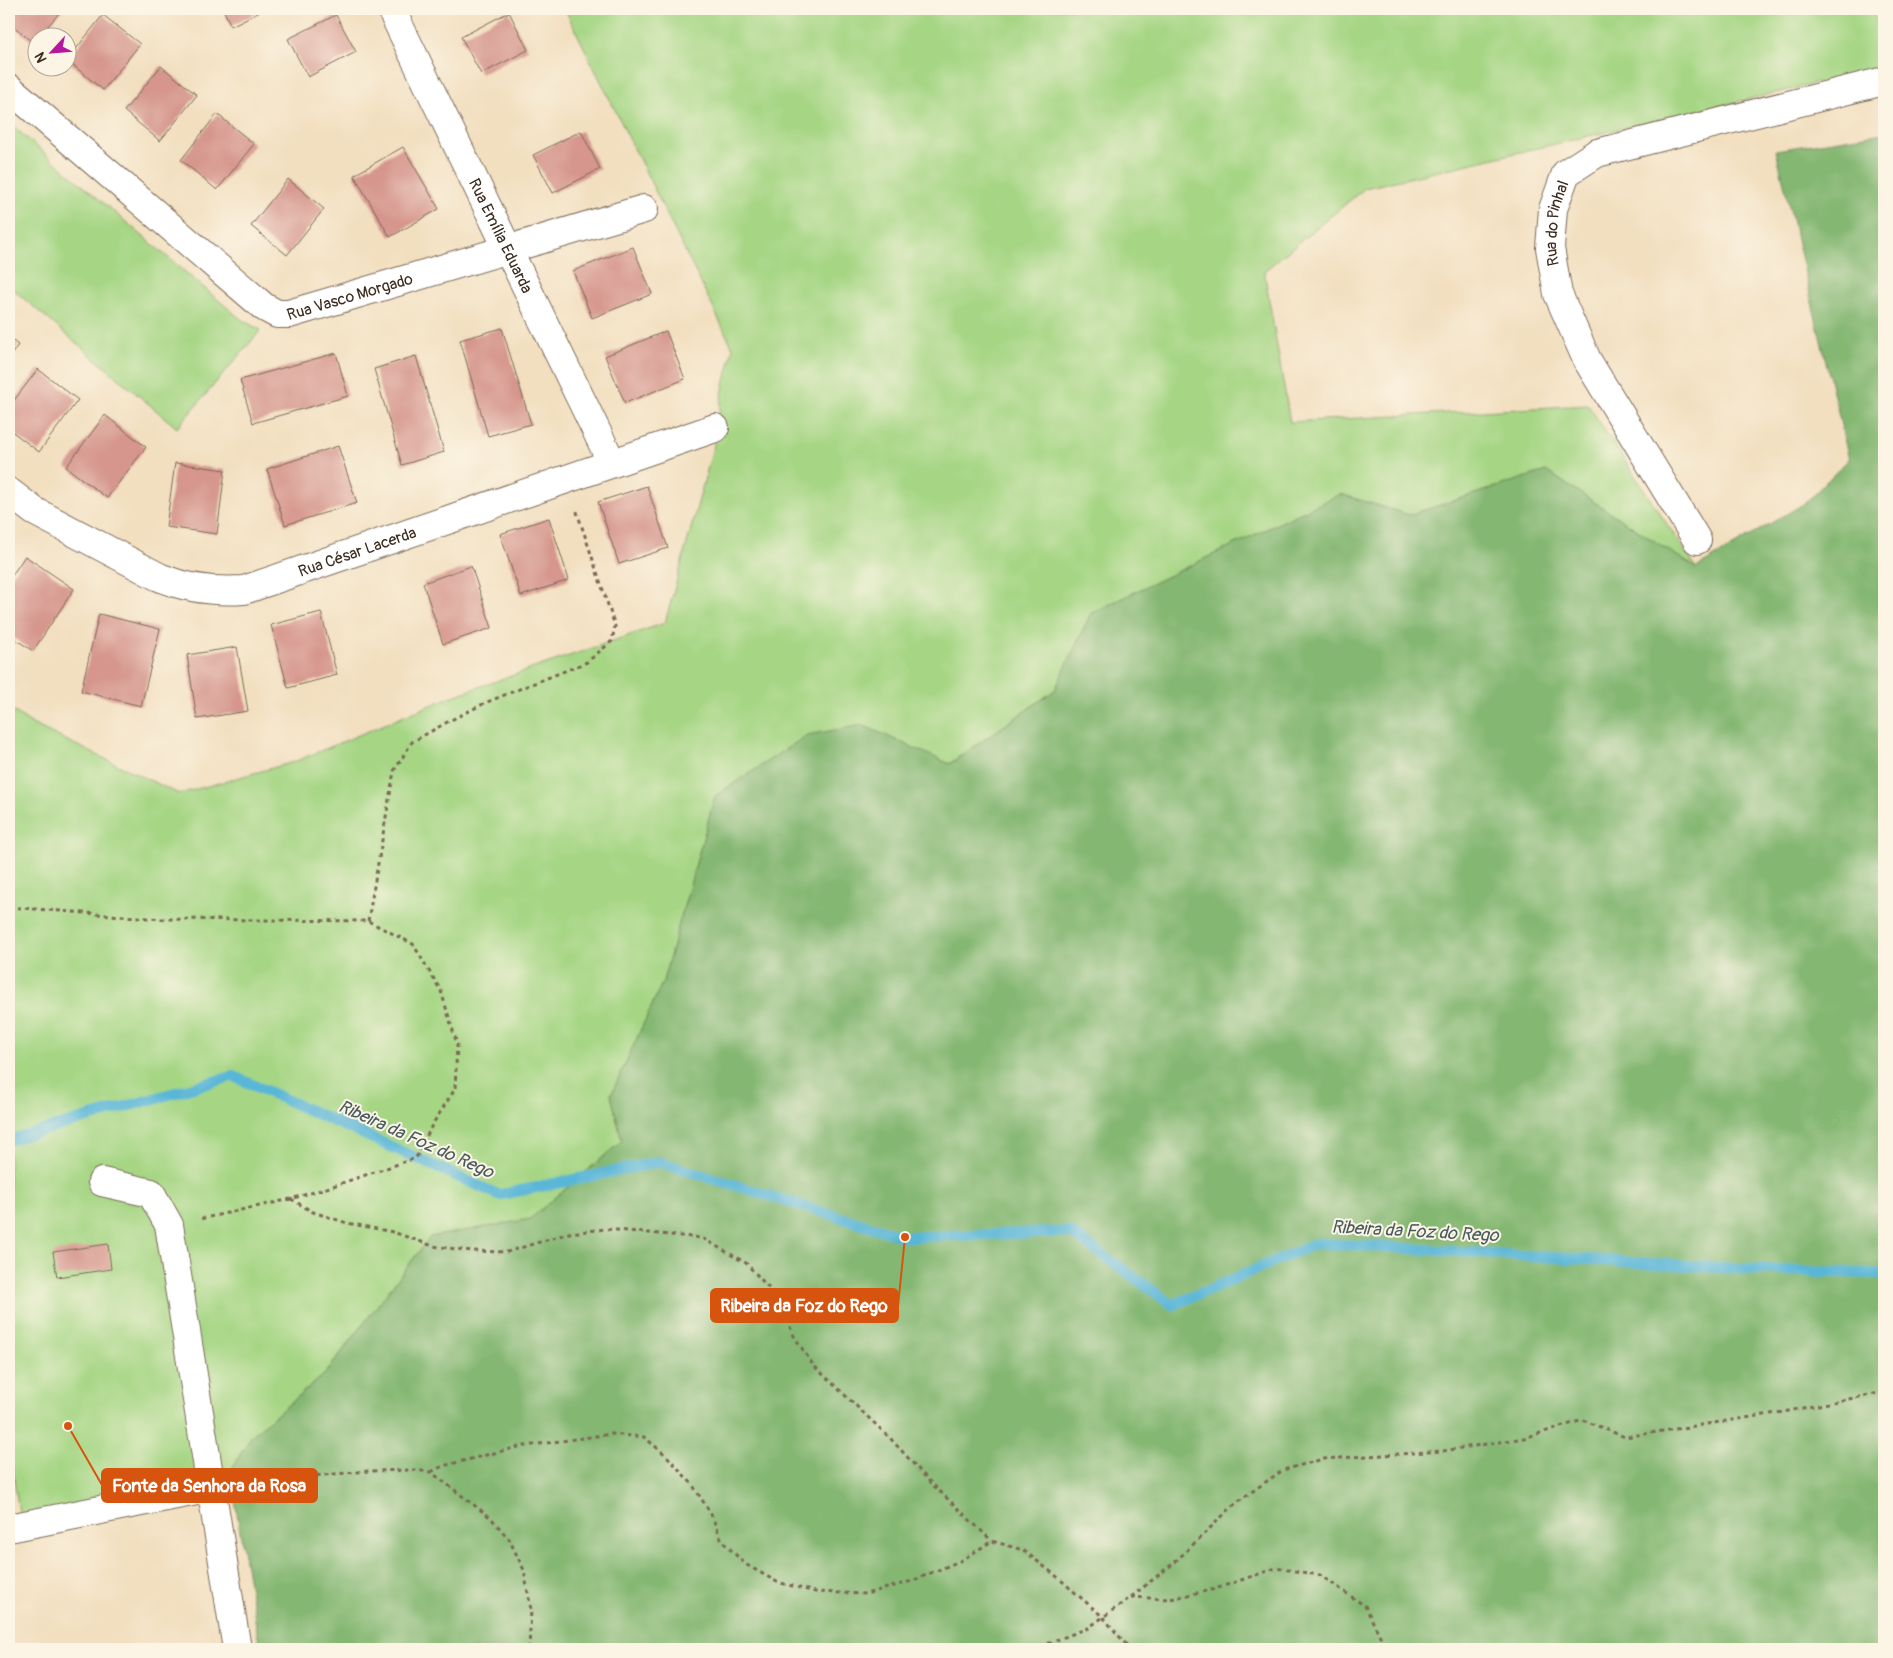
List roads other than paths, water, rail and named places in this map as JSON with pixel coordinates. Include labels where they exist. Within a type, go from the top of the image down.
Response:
[{"type":"street","name":"Rua Emília Eduarda","points":[[391,9],[612,463]]},
{"type":"street","name":"Rua do Pinhal","points":[[1697,540],[1587,360],[1558,294],[1550,248],[1553,209],[1566,173],[1596,153],[1884,81]]},
{"type":"street","name":"Rua Vasco Morgado","points":[[9,88],[264,307],[277,314],[290,314],[644,209]]},
{"type":"street","name":"Rua César Lacerda","points":[[9,492],[34,511],[176,584],[195,589],[244,590],[716,428]]},
{"type":"street","points":[[102,1182],[150,1193],[169,1225],[237,1649]]},
{"type":"street","points":[[9,1528],[212,1488]]},
{"type":"waterway","name":"Ribeira da Foz do Rego","points":[[9,1140],[233,1076],[499,1195],[659,1162],[905,1237],[1070,1232],[1173,1305],[1317,1243],[1744,1269],[1884,1274]]},
{"type":"place","name":"Ribeira da Foz do Rego","points":[[905,1237]]},
{"type":"place","name":"Fonte da Senhora da Rosa","points":[[68,1426]]}]
